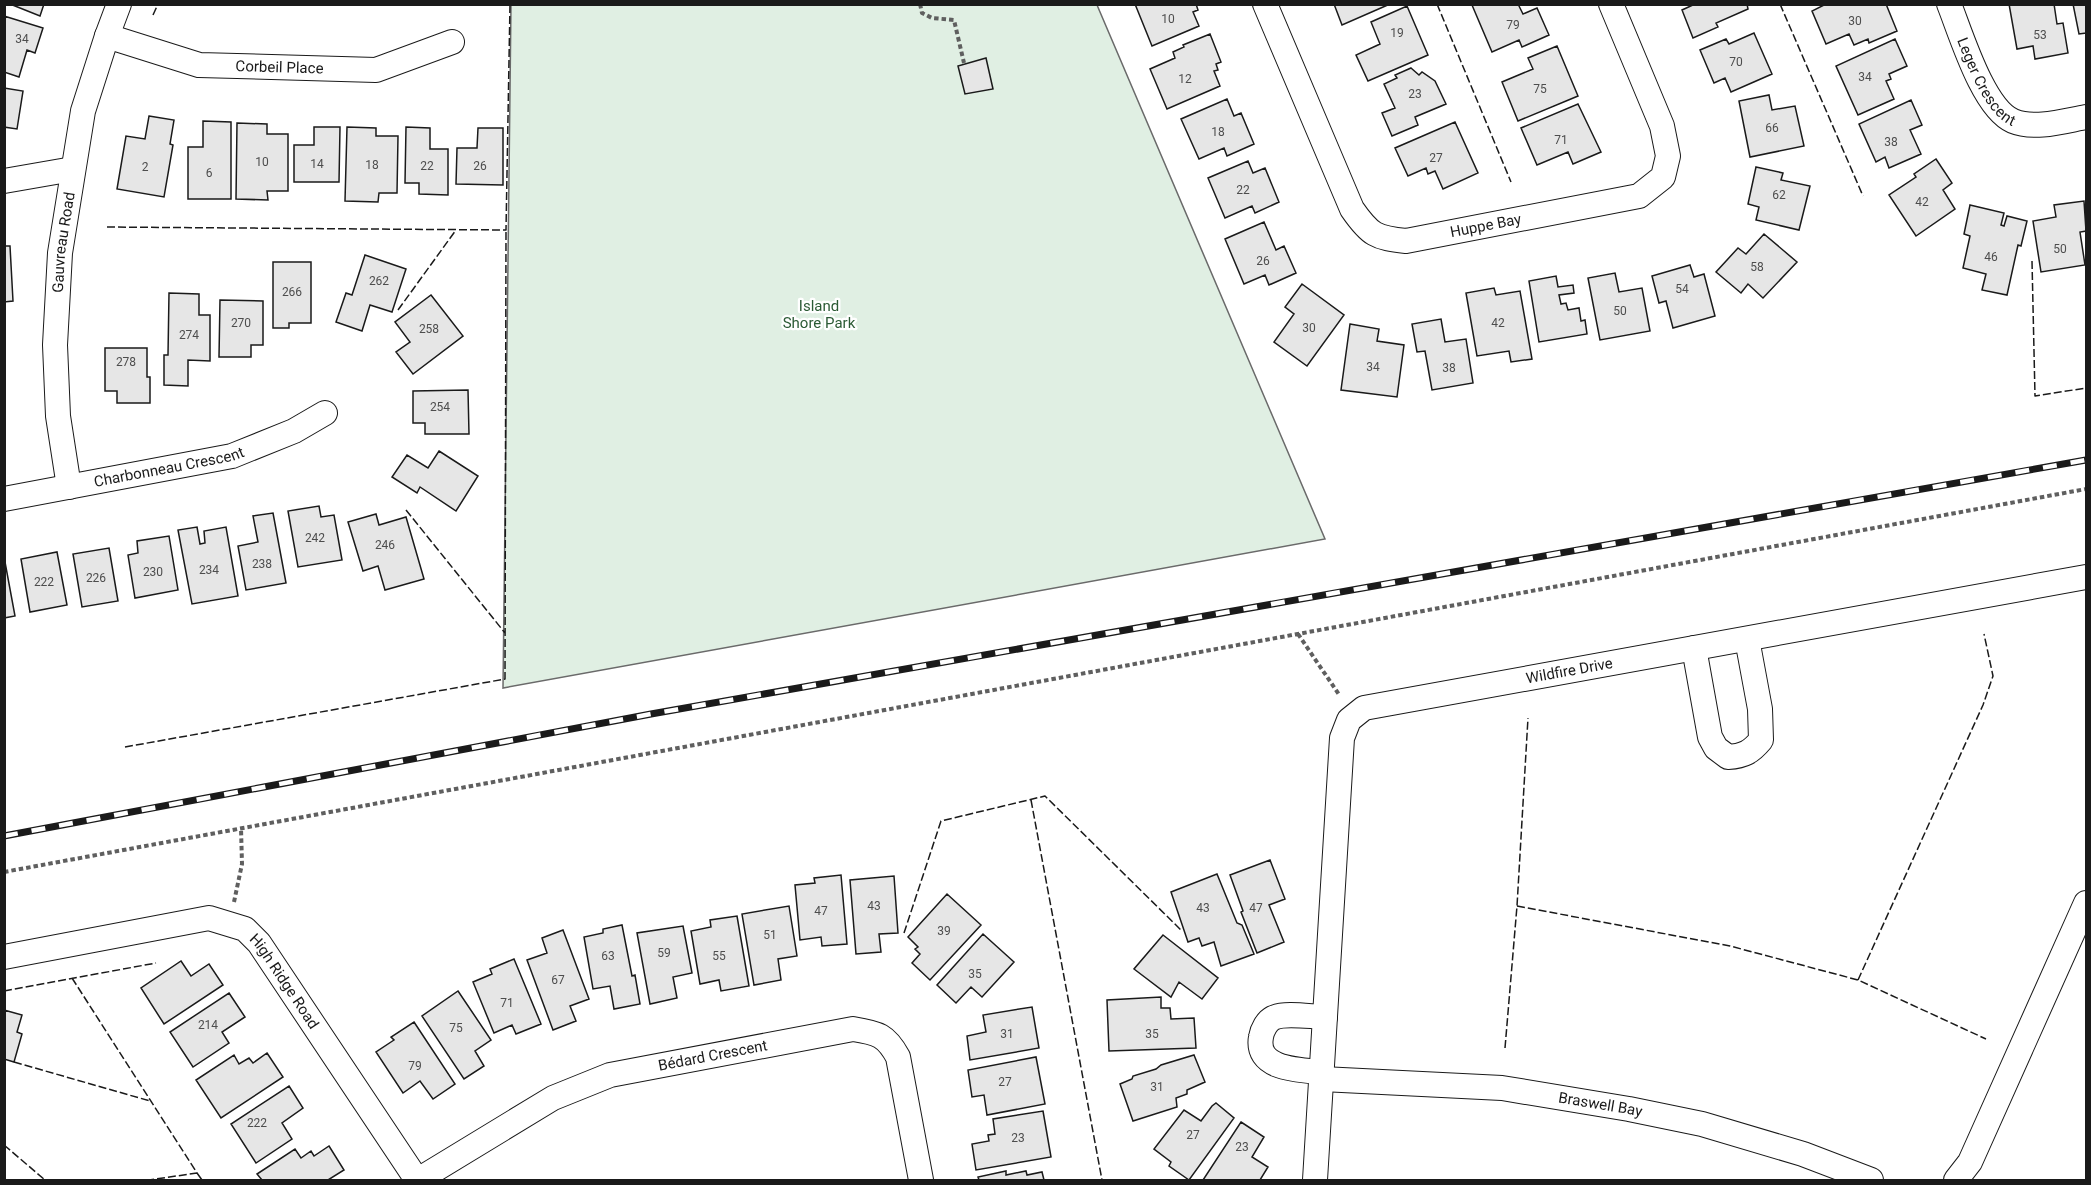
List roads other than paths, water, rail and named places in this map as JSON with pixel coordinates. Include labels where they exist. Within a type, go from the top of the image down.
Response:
[{"type":"street","name":"Gauvreau Road","points":[[69,487],[58,416],[55,345],[60,253],[83,111],[119,4]]},
{"type":"street","name":"Huppe Bay","points":[[1265,4],[1352,209],[1365,227],[1383,239],[1406,241],[1639,196],[1663,177],[1668,156],[1662,126],[1611,4]]},
{"type":"street","name":"Leger Crescent","points":[[1949,4],[1987,95],[2000,113],[2014,122],[2035,124],[2086,117]]},
{"type":"street","name":"Corbeil Place","points":[[107,36],[199,65],[376,70],[452,42]]},
{"type":"street","points":[[4,181],[73,169]]},
{"type":"street","name":"Charbonneau Crescent","points":[[4,499],[232,456],[294,431],[325,413]]},
{"type":"street","name":"Wildfire Drive","points":[[1325,1017],[1342,738],[1349,720],[1364,708],[2086,577]]},
{"type":"street","points":[[1694,648],[1710,737],[1716,748],[1728,757],[1741,756],[1752,751],[1761,740],[1760,710],[1747,639]]},
{"type":"street","points":[[1956,1180],[1970,1162],[2086,903]]},
{"type":"street","name":"High Ridge Road","points":[[4,957],[208,918],[245,929],[259,943],[417,1180]]},
{"type":"street","points":[[1315,1180],[1322,1076],[1325,1017],[1284,1015],[1273,1018],[1264,1027],[1260,1040],[1263,1052],[1271,1062],[1282,1068],[1322,1076]]},
{"type":"street","name":"Bédard Crescent","points":[[417,1180],[553,1098],[610,1074],[853,1029],[874,1033],[890,1041],[898,1057],[921,1180]]},
{"type":"street","name":"Braswell Bay","points":[[1322,1076],[1502,1088],[1629,1108],[1702,1124],[1803,1154],[1871,1180]]},
{"type":"railway","points":[[4,836],[651,714],[2086,460]]},
{"type":"park label","name":"Island Shore Park","points":[[819,314]]}]
